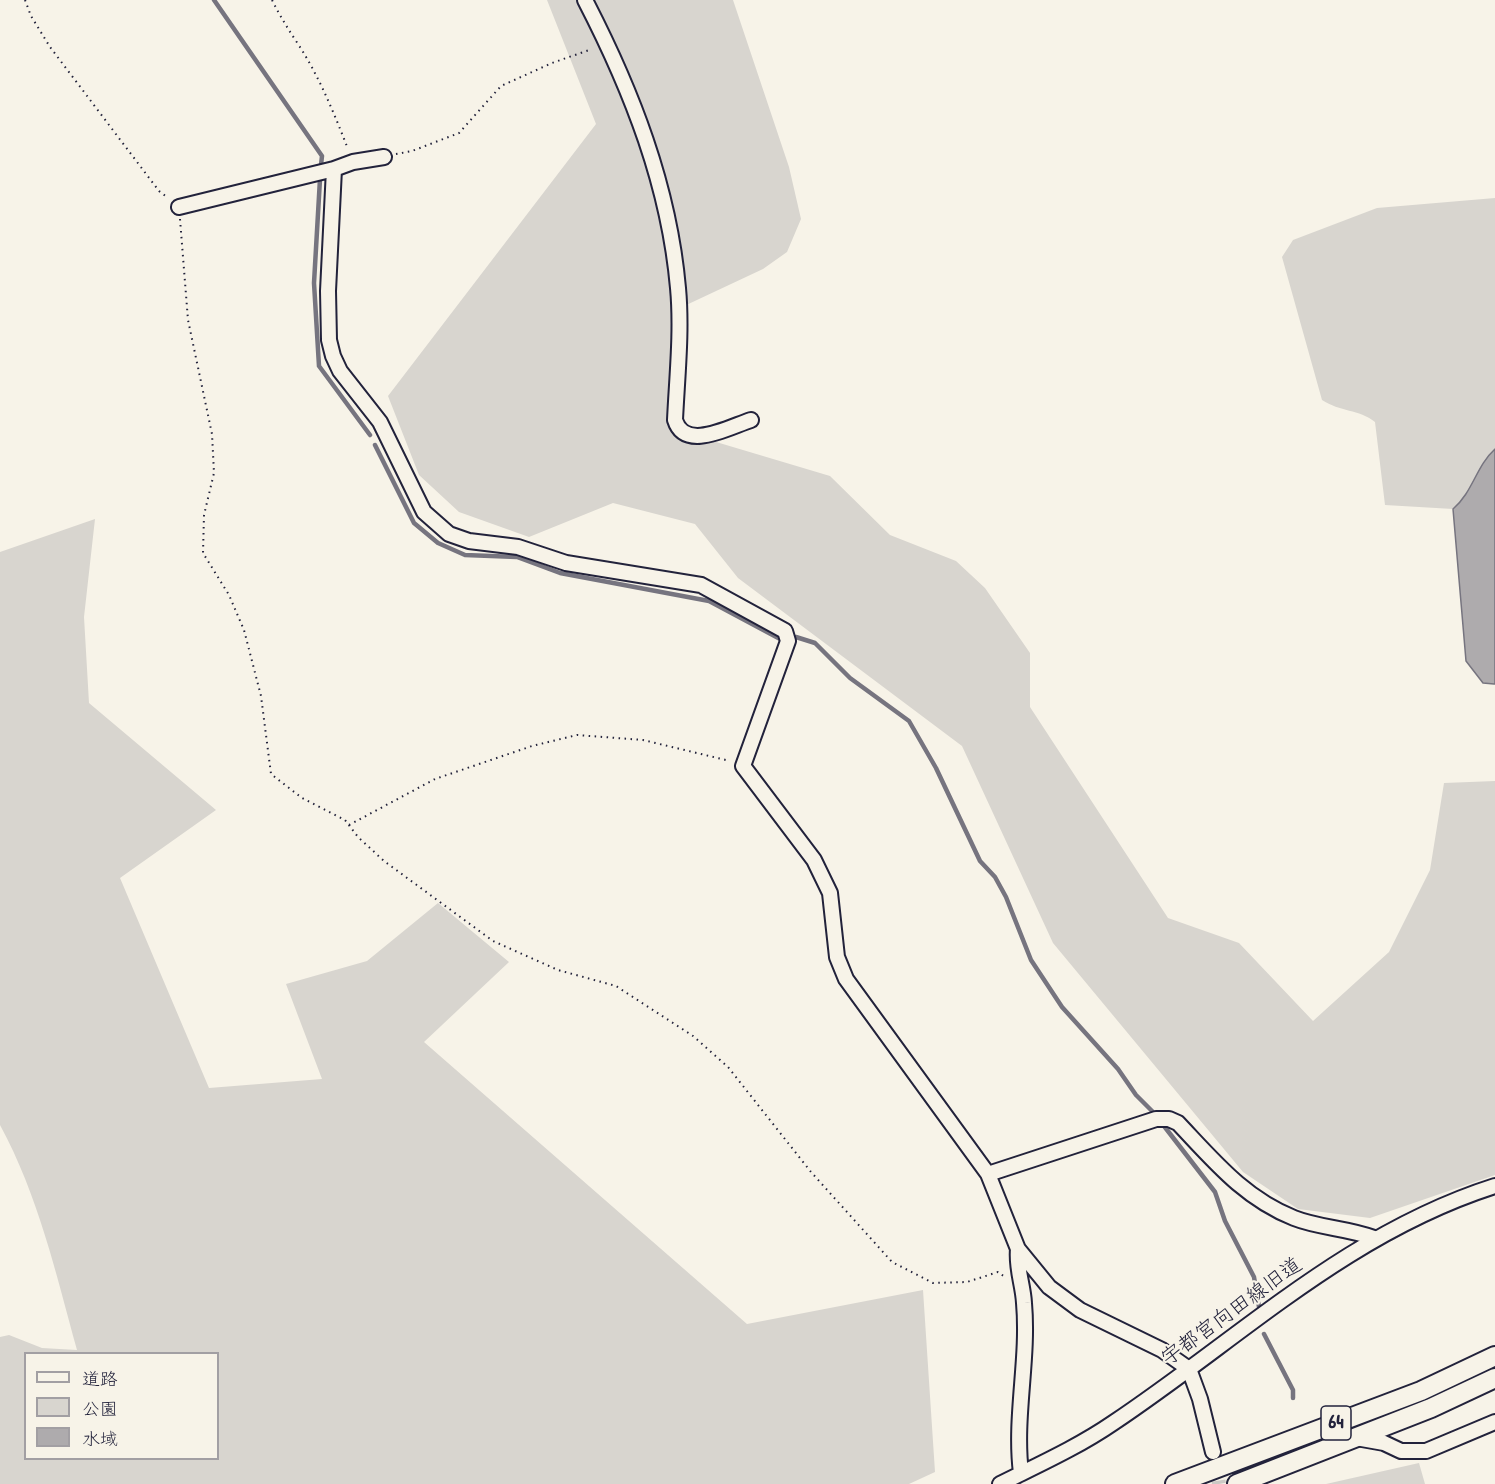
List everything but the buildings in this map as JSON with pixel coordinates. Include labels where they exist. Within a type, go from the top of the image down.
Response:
[{"type":"main road","name":"64","points":[[1175,1484],[1421,1391],[1495,1356]]},
{"type":"main road","name":"64","points":[[1237,1484],[1356,1438],[1495,1378]]},
{"type":"street","points":[[585,0],[607,43],[645,133],[674,252],[679,291],[675,420],[678,429],[685,435],[698,437],[751,420]]},
{"type":"street","points":[[179,207],[334,169],[353,162],[384,157]]},
{"type":"street","points":[[334,169],[328,291],[329,340],[333,356],[340,371],[380,422],[424,512],[450,534],[469,541],[518,547],[566,563],[700,585],[785,631],[788,641],[743,766],[814,860],[830,893],[837,957],[846,980],[988,1174],[1018,1249],[1049,1287],[1080,1310],[1162,1350],[1189,1369],[1200,1399],[1213,1452]]},
{"type":"street","points":[[988,1174],[1156,1119],[1169,1119],[1178,1123],[1232,1181],[1253,1198],[1295,1219],[1374,1238]]},
{"type":"street","name":"宇都宮向田線旧道","points":[[1000,1484],[1112,1424],[1374,1238],[1429,1209],[1495,1186]]},
{"type":"street","points":[[1018,1249],[1016,1265],[1024,1302],[1024,1361],[1019,1454],[1021,1473]]},
{"type":"street","points":[[1356,1438],[1384,1443],[1401,1450],[1426,1451],[1495,1422]]},
{"type":"path","points":[[25,0],[31,16],[50,47],[159,191],[179,207],[188,320],[212,434],[214,473],[204,515],[203,554],[229,595],[244,630],[261,696],[271,774],[302,798],[345,820],[384,861],[493,941],[558,970],[616,986],[693,1036],[728,1067],[811,1172],[892,1262],[933,1283],[967,1282],[998,1272],[1020,1285]]},
{"type":"path","points":[[272,0],[282,23],[298,45],[325,94],[353,162]]},
{"type":"path","points":[[384,157],[412,151],[459,133],[501,86],[552,63],[607,43]]},
{"type":"path","points":[[349,825],[435,779],[532,746],[577,735],[643,740],[718,756],[743,766]]},
{"type":"green space","points":[[547,0],[733,0],[789,167],[801,219],[787,252],[763,269],[682,307],[683,410],[686,433],[830,476],[890,535],[956,561],[985,588],[1030,653],[1030,707],[1168,918],[1239,943],[1313,1021],[1389,952],[1430,870],[1444,783],[1495,781],[1495,1175],[1370,1218],[1298,1209],[1243,1172],[1053,943],[962,746],[738,578],[695,524],[613,503],[529,537],[459,512],[419,475],[388,396],[596,124]]},
{"type":"green space","points":[[1495,198],[1495,449],[1465,495],[1453,509],[1385,505],[1375,422],[1322,400],[1282,257],[1293,240],[1377,208]]},
{"type":"green space","points":[[95,519],[84,617],[89,703],[216,810],[120,878],[209,1088],[322,1079],[286,984],[367,961],[438,903],[509,962],[424,1042],[747,1324],[923,1290],[935,1472],[909,1484],[0,1484],[0,1337],[9,1335],[42,1348],[77,1350],[36,1207],[0,1125],[0,552]]},
{"type":"green space","points":[[1419,1463],[1425,1484],[1326,1484]]},
{"type":"water","points":[[1495,449],[1494,684],[1483,683],[1466,661],[1453,509],[1465,495],[1483,463]]},
{"type":"waterway","points":[[214,0],[322,156],[321,165]]},
{"type":"waterway","points":[[320,179],[314,283],[319,366],[370,435]]},
{"type":"waterway","points":[[375,445],[414,523],[438,543],[465,555],[517,557],[560,573],[709,601],[782,640]]},
{"type":"waterway","points":[[796,637],[815,643],[850,678],[909,721],[936,768],[980,861],[995,877],[1006,897],[1031,960],[1062,1007],[1154,1113]]},
{"type":"waterway","points":[[1164,1126],[1215,1192],[1225,1221],[1254,1277],[1259,1307]]},
{"type":"waterway","points":[[1264,1334],[1293,1390],[1293,1398]]},
{"type":"tunnel","points":[[1215,1460],[1219,1484]]}]
